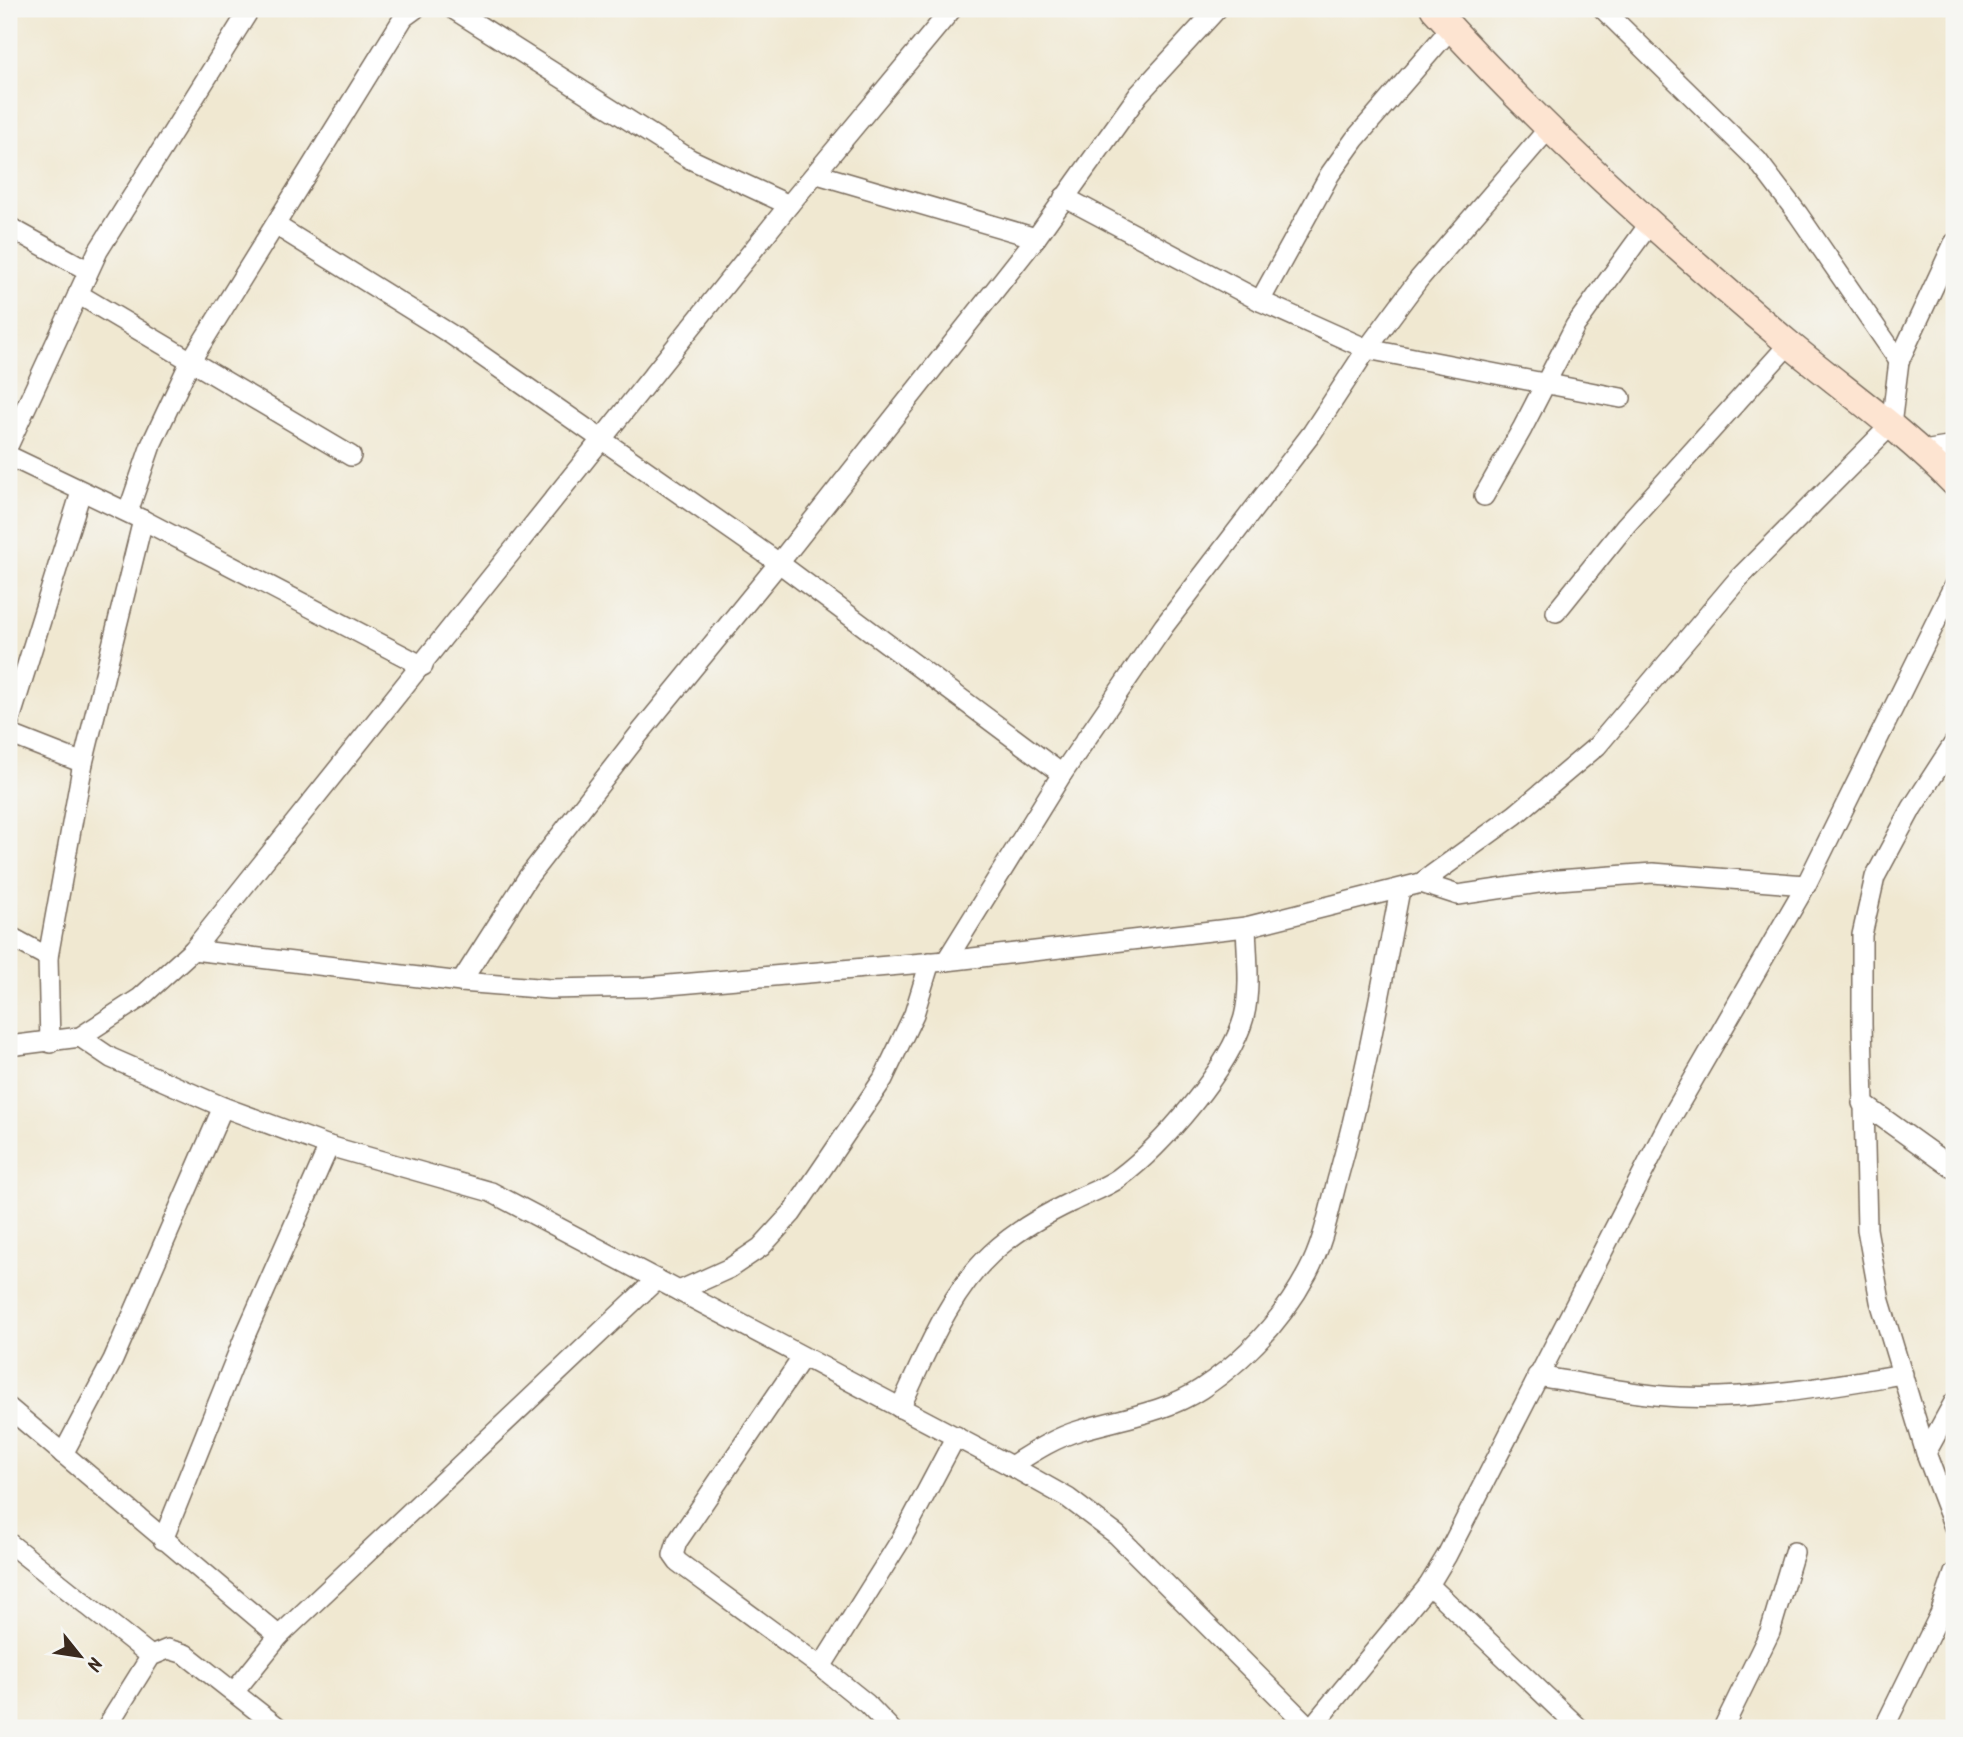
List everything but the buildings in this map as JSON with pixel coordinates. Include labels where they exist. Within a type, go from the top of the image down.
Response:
[{"type":"street","points":[[9,444],[88,270],[250,9]]},
{"type":"street","points":[[453,9],[690,159],[789,205]]},
{"type":"street","points":[[9,1046],[80,1037],[140,998],[193,950],[424,666],[789,205],[952,9]]},
{"type":"street","points":[[461,982],[528,877],[639,734],[779,563],[1036,238],[1139,94],[1217,9]]},
{"type":"street","points":[[1603,9],[1757,160],[1798,214],[1899,361]]},
{"type":"street","points":[[50,1042],[48,957],[83,763],[151,445],[190,362],[277,226],[403,12]]},
{"type":"street","points":[[1261,301],[1330,174],[1443,18],[1549,128],[1650,223],[1789,344],[1923,451],[1954,483]]},
{"type":"street","points":[[679,1291],[730,1268],[761,1247],[793,1213],[883,1079],[938,961],[1164,626],[1312,433],[1367,349],[1419,279],[1549,128]]},
{"type":"street","points":[[817,174],[1036,238]]},
{"type":"street","points":[[1064,197],[1261,301],[1367,349],[1621,398]]},
{"type":"street","points":[[1484,496],[1575,326],[1650,223]]},
{"type":"street","points":[[277,226],[452,335],[779,563],[1062,774]]},
{"type":"street","points":[[9,227],[88,270]]},
{"type":"street","points":[[193,950],[461,982],[550,989],[646,987],[938,961],[1246,927],[1421,883],[1515,815],[1597,746],[1739,578],[1891,425],[1899,361],[1954,243]]},
{"type":"street","points":[[78,294],[351,456]]},
{"type":"street","points":[[1556,612],[1626,525],[1789,344]]},
{"type":"street","points":[[1923,451],[1954,446]]},
{"type":"street","points":[[9,456],[136,516],[424,666]]},
{"type":"street","points":[[9,723],[81,492]]},
{"type":"street","points":[[80,1037],[111,1058],[223,1107],[329,1146],[491,1192],[802,1359],[1011,1466],[1068,1498],[1116,1535],[1311,1728],[1429,1585],[1480,1494],[1537,1376],[1671,1118],[1805,885],[1954,585]]},
{"type":"street","points":[[9,734],[83,763]]},
{"type":"street","points":[[1954,743],[1912,808],[1875,877],[1862,935],[1862,1103],[1867,1229],[1880,1301],[1926,1453],[1954,1527]]},
{"type":"street","points":[[1421,883],[1458,895],[1558,880],[1653,873],[1805,885]]},
{"type":"street","points":[[1011,1466],[1051,1442],[1078,1430],[1159,1409],[1200,1390],[1248,1353],[1282,1315],[1308,1272],[1319,1245],[1347,1148],[1371,1044],[1399,890]]},
{"type":"street","points":[[900,1408],[953,1304],[992,1253],[1069,1202],[1117,1179],[1158,1144],[1197,1097],[1232,1047],[1244,1015],[1248,970],[1246,927]]},
{"type":"street","points":[[9,936],[48,957]]},
{"type":"street","points":[[1862,1103],[1954,1169]]},
{"type":"street","points":[[63,1454],[113,1360],[223,1107]]},
{"type":"street","points":[[163,1540],[244,1338],[329,1146]]},
{"type":"street","points":[[234,1692],[279,1636],[657,1279]]},
{"type":"street","points":[[802,1359],[677,1542],[673,1555],[678,1562],[821,1667],[867,1704],[890,1728]]},
{"type":"street","points":[[1537,1376],[1679,1397],[1803,1389],[1903,1374]]},
{"type":"street","points":[[1926,1453],[1954,1402]]},
{"type":"street","points":[[9,1408],[279,1636]]},
{"type":"street","points":[[821,1667],[902,1538],[956,1436]]},
{"type":"street","points":[[9,1543],[151,1656]]},
{"type":"street","points":[[1723,1728],[1733,1714],[1770,1632],[1794,1552]]},
{"type":"street","points":[[1884,1728],[1940,1614],[1954,1573]]},
{"type":"street","points":[[1429,1585],[1579,1728]]},
{"type":"street","points":[[106,1728],[151,1656],[160,1651],[177,1650],[234,1692],[273,1726]]}]
